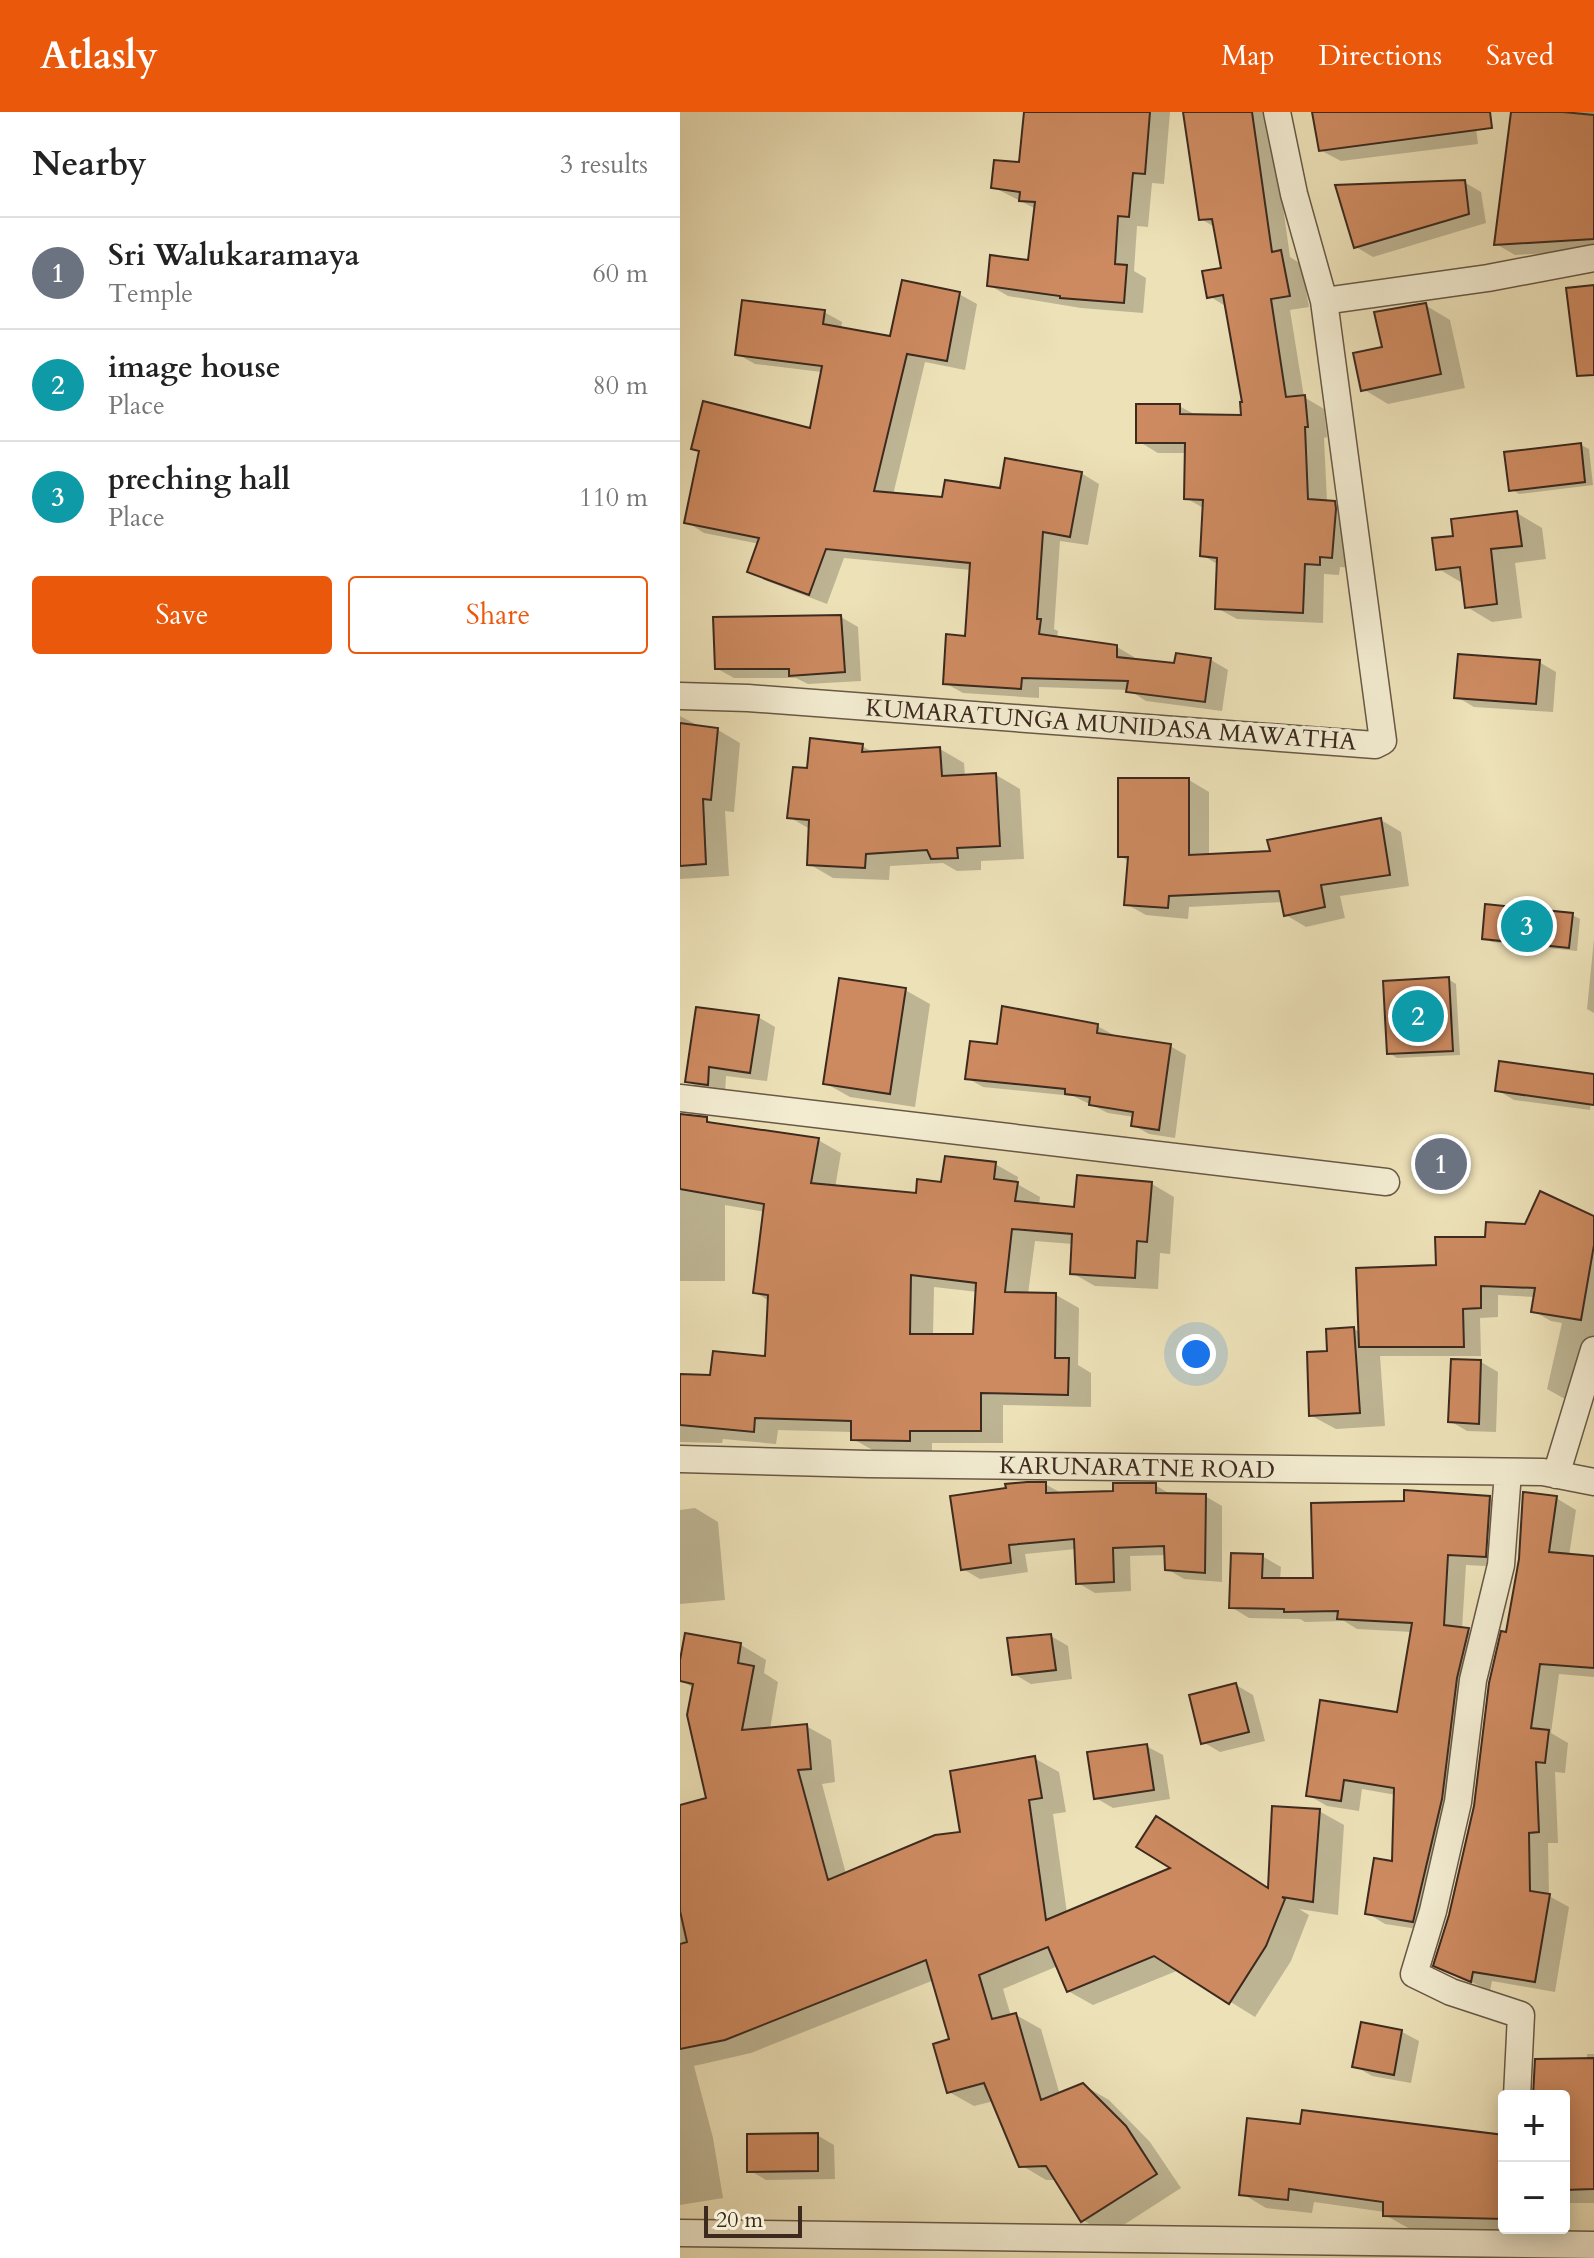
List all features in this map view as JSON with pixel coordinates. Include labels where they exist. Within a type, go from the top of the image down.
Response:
[{"type":"street","name":"KUMARATUNGA MUNIDASA MAWATHA","points":[[680,696],[748,698],[1375,745],[1383,741],[1324,301],[1294,194],[1277,112]]},
{"type":"street","points":[[1324,301],[1488,278],[1594,258]]},
{"type":"street","points":[[680,1098],[1386,1182]]},
{"type":"street","points":[[1556,1475],[1594,1350]]},
{"type":"street","name":"KARUNARATNE ROAD","points":[[680,1459],[1543,1472],[1594,1482]]},
{"type":"street","points":[[1508,1472],[1501,1565],[1473,1680],[1458,1802],[1433,1911],[1414,1974],[1451,1992],[1521,2015],[1517,2090]]},
{"type":"street","points":[[680,2233],[1521,2236],[1594,2245]]},
{"type":"building","points":[[1024,112],[1150,112],[1145,174],[1133,173],[1129,217],[1118,216],[1115,264],[1127,265],[1124,303],[1060,298],[987,286],[990,255],[1028,260],[1035,202],[1019,201],[1020,192],[991,188],[994,160],[1019,162]]},
{"type":"building","points":[[1183,112],[1252,112],[1272,252],[1281,250],[1290,296],[1271,299],[1286,397],[1305,395],[1308,499],[1335,501],[1336,509],[1332,558],[1320,557],[1320,565],[1305,564],[1303,613],[1215,609],[1217,558],[1200,556],[1203,500],[1184,499],[1185,443],[1136,443],[1136,404],[1180,404],[1180,414],[1241,415],[1242,402],[1223,295],[1207,298],[1202,271],[1221,268],[1212,219],[1199,220]]},
{"type":"building","points":[[1312,112],[1490,112],[1492,128],[1319,151]]},
{"type":"building","points":[[1511,112],[1594,115],[1594,239],[1494,245]]},
{"type":"building","points":[[1465,180],[1469,214],[1354,248],[1335,185]]},
{"type":"building","points":[[902,280],[960,292],[947,361],[907,354],[874,491],[942,497],[945,480],[1000,488],[1005,458],[1082,472],[1070,537],[1043,532],[1037,619],[1041,619],[1039,634],[1117,645],[1117,657],[1174,663],[1176,653],[1211,658],[1205,702],[1126,692],[1128,681],[1022,678],[1021,689],[943,684],[946,634],[965,636],[970,563],[826,549],[809,595],[747,572],[759,538],[684,523],[699,451],[691,449],[703,401],[810,428],[822,366],[735,355],[742,300],[825,310],[823,324],[890,336]]},
{"type":"building","points":[[1594,285],[1594,375],[1577,376],[1566,288]]},
{"type":"building","points":[[1426,303],[1441,374],[1361,391],[1353,353],[1382,347],[1374,312]]},
{"type":"building","points":[[1581,443],[1585,482],[1509,491],[1504,452]]},
{"type":"building","points":[[1517,511],[1522,546],[1491,549],[1497,604],[1465,608],[1460,567],[1436,570],[1432,538],[1453,536],[1451,519]]},
{"type":"building","points":[[841,615],[845,672],[789,676],[789,669],[715,669],[713,617]]},
{"type":"building","points":[[1458,654],[1540,660],[1536,704],[1454,698]]},
{"type":"building","points":[[680,723],[718,728],[711,800],[703,799],[706,864],[680,866]]},
{"type":"building","points":[[810,738],[863,744],[862,752],[940,747],[942,776],[996,773],[1000,846],[957,848],[958,858],[931,859],[927,850],[866,854],[865,868],[807,865],[809,820],[787,818],[793,767],[807,768]]},
{"type":"building","points":[[1118,778],[1189,778],[1189,855],[1270,851],[1267,840],[1381,818],[1390,875],[1321,885],[1325,907],[1284,916],[1279,891],[1169,896],[1168,908],[1124,905],[1128,857],[1118,857]]},
{"type":"building","points":[[1485,904],[1573,913],[1569,948],[1482,939]]},
{"type":"building","points":[[1449,977],[1453,1051],[1387,1054],[1383,981]]},
{"type":"building","points":[[839,978],[906,988],[890,1094],[823,1084]]},
{"type":"building","points":[[1002,1006],[1098,1024],[1097,1033],[1171,1044],[1159,1130],[1131,1126],[1133,1112],[1089,1105],[1090,1097],[1065,1094],[1065,1089],[965,1079],[970,1041],[997,1044]]},
{"type":"building","points":[[696,1007],[759,1015],[750,1073],[709,1067],[708,1085],[685,1082]]},
{"type":"building","points":[[1499,1061],[1594,1074],[1594,1105],[1495,1091]]},
{"type":"building","points":[[680,1114],[707,1117],[707,1122],[819,1138],[811,1183],[916,1193],[917,1179],[941,1182],[945,1156],[996,1162],[994,1179],[1018,1182],[1015,1201],[1074,1207],[1077,1175],[1152,1182],[1147,1242],[1137,1241],[1135,1278],[1070,1274],[1072,1234],[1012,1229],[1005,1292],[1056,1293],[1055,1358],[1069,1358],[1068,1395],[981,1393],[981,1431],[910,1431],[910,1441],[851,1440],[851,1421],[755,1418],[754,1432],[680,1425],[680,1374],[710,1375],[713,1351],[765,1356],[768,1295],[753,1293],[764,1204],[680,1189]],"holes":[[[911,1275],[976,1283],[973,1334],[910,1334]]]},
{"type":"building","points":[[1540,1191],[1594,1216],[1594,1245],[1581,1320],[1531,1312],[1535,1288],[1481,1286],[1481,1308],[1463,1309],[1464,1347],[1359,1347],[1356,1268],[1436,1265],[1435,1237],[1485,1237],[1486,1222],[1525,1224]]},
{"type":"building","points":[[1354,1327],[1360,1413],[1309,1416],[1307,1352],[1327,1351],[1326,1329]]},
{"type":"building","points":[[1451,1359],[1481,1360],[1479,1424],[1448,1422]]},
{"type":"building","points":[[1027,1482],[1046,1482],[1046,1493],[1113,1491],[1113,1483],[1156,1483],[1156,1493],[1206,1494],[1205,1573],[1165,1570],[1164,1546],[1113,1548],[1114,1582],[1076,1584],[1074,1539],[1009,1545],[1011,1563],[961,1570],[950,1496]]},
{"type":"building","points":[[1404,1490],[1490,1496],[1486,1557],[1448,1555],[1444,1625],[1469,1628],[1457,1678],[1442,1799],[1413,1922],[1365,1914],[1374,1858],[1392,1861],[1394,1788],[1344,1780],[1341,1801],[1306,1796],[1320,1700],[1397,1712],[1412,1623],[1337,1619],[1338,1611],[1284,1612],[1284,1609],[1229,1608],[1231,1553],[1263,1554],[1262,1578],[1313,1578],[1311,1503],[1404,1501]]},
{"type":"building","points":[[1523,1492],[1557,1496],[1549,1552],[1594,1556],[1594,1668],[1540,1664],[1531,1728],[1549,1730],[1545,1763],[1536,1762],[1539,1832],[1529,1833],[1530,1891],[1550,1894],[1535,1982],[1473,1972],[1471,1982],[1433,1966],[1449,1915],[1474,1806],[1489,1683],[1501,1631],[1506,1632],[1519,1559]]},
{"type":"building","points":[[685,1633],[741,1643],[738,1663],[754,1666],[742,1730],[807,1724],[811,1769],[798,1770],[828,1880],[935,1835],[960,1832],[950,1771],[1035,1756],[1042,1798],[1029,1800],[1046,1920],[1170,1868],[1136,1847],[1156,1816],[1268,1888],[1272,1806],[1320,1809],[1313,1902],[1282,1897],[1285,1899],[1266,1946],[1229,2004],[1154,1956],[1067,1992],[1048,1947],[979,1975],[992,2019],[1016,2013],[1041,2100],[1083,2083],[1126,2126],[1157,2174],[1081,2222],[1046,2166],[1019,2167],[984,2083],[947,2093],[933,2044],[949,2039],[926,1960],[725,2040],[680,2049],[680,1944],[687,1942],[680,1911],[680,1805],[706,1798],[687,1715],[693,1684],[680,1681]]},
{"type":"building","points":[[1051,1634],[1056,1670],[1012,1675],[1007,1638]]},
{"type":"building","points":[[1236,1683],[1249,1732],[1201,1744],[1189,1695]]},
{"type":"building","points":[[1147,1744],[1154,1790],[1094,1799],[1087,1752]]},
{"type":"building","points":[[1361,2022],[1402,2030],[1394,2075],[1352,2067]]},
{"type":"building","points":[[1594,2058],[1594,2189],[1570,2190],[1570,2090],[1533,2090],[1535,2059]]},
{"type":"building","points":[[1302,2110],[1498,2134],[1498,2219],[1383,2216],[1383,2202],[1289,2189],[1288,2200],[1239,2195],[1247,2118],[1300,2124]]},
{"type":"building","points":[[818,2133],[818,2171],[747,2172],[747,2134]]},
{"type":"place","name":"preching hall","points":[[1527,926]]},
{"type":"place","name":"image house","points":[[1418,1016]]},
{"type":"place","name":"Sri Walukaramaya","points":[[1441,1164]]}]
